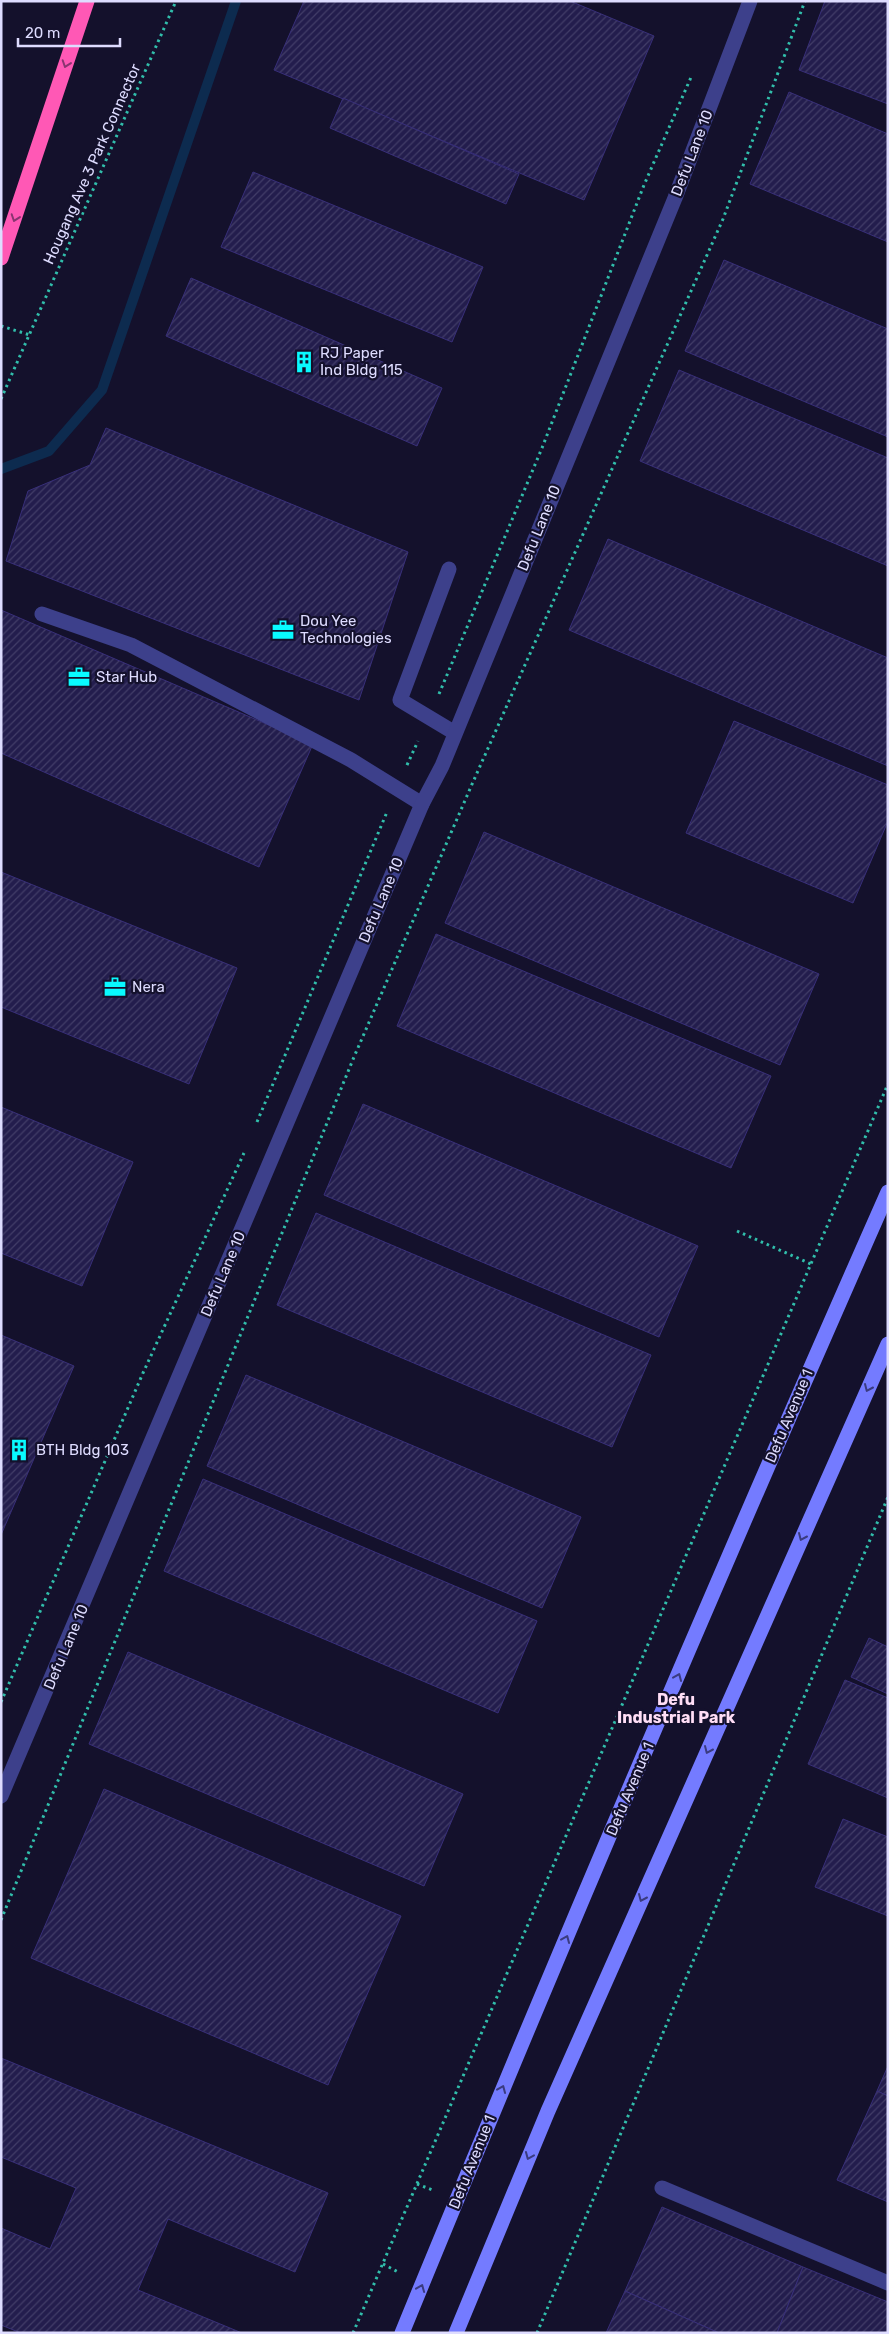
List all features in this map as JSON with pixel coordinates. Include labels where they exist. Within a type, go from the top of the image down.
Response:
[{"type":"highway","points":[[1,258],[87,1]]},
{"type":"main road","name":"Defu Avenue 1","points":[[402,2333],[509,2071],[816,1355],[888,1192]]},
{"type":"main road","points":[[456,2333],[548,2111],[888,1344]]},
{"type":"street","name":"Defu Lane 10","points":[[1,1796],[422,804],[442,766],[675,198],[750,1]]},
{"type":"street","points":[[449,569],[400,700],[455,732]]},
{"type":"street","points":[[42,614],[131,645],[351,760],[422,804]]},
{"type":"street","points":[[662,2188],[888,2283]]},
{"type":"path","name":"Hougang Ave 3 Park Connector","points":[[1,399],[176,1]]},
{"type":"path","points":[[1,1920],[354,1057],[473,782],[723,219],[805,1]]},
{"type":"path","points":[[255,1126],[397,788],[430,717],[542,448],[644,185],[696,66]]},
{"type":"path","points":[[1,326],[30,335]]},
{"type":"path","points":[[353,2333],[888,1084]]},
{"type":"path","points":[[1,1702],[143,1373],[244,1151]]},
{"type":"path","points":[[737,1231],[811,1264]]},
{"type":"path","points":[[537,2333],[888,1497]]},
{"type":"path","points":[[382,2264],[409,2277]]},
{"type":"building","points":[[304,1],[570,1],[654,36],[584,200],[274,70]]},
{"type":"building","points":[[825,1],[888,1],[888,104],[799,70]]},
{"type":"building","points":[[789,92],[888,134],[888,242],[750,184]]},
{"type":"building","points":[[343,98],[519,174],[506,204],[330,128]]},
{"type":"building","points":[[253,172],[483,267],[452,342],[221,247]]},
{"type":"building","points":[[724,260],[888,329],[888,437],[685,351]]},
{"type":"building","name":"RJ Paper Ind Bldg 115","points":[[191,278],[442,388],[417,446],[166,336]]},
{"type":"building","points":[[679,370],[888,458],[888,566],[640,461]]},
{"type":"building","name":"Dou Yee Technologies","points":[[106,428],[408,552],[359,700],[6,561],[28,491],[90,465]]},
{"type":"building","points":[[608,539],[888,658],[888,766],[569,630]]},
{"type":"building","name":"Star Hub","points":[[1,610],[313,744],[259,867],[1,753]]},
{"type":"building","points":[[734,721],[888,785],[888,821],[853,903],[686,833]]},
{"type":"building","points":[[484,832],[819,974],[780,1065],[445,923]]},
{"type":"building","name":"Nera","points":[[1,872],[237,968],[189,1084],[1,1007]]},
{"type":"building","points":[[436,934],[771,1076],[731,1168],[397,1026]]},
{"type":"building","points":[[363,1104],[698,1246],[659,1337],[324,1195]]},
{"type":"building","points":[[1,1107],[133,1162],[82,1286],[1,1253]]},
{"type":"building","points":[[316,1213],[651,1355],[612,1447],[277,1305]]},
{"type":"building","name":"BTH Bldg 103","points":[[1,1335],[74,1366],[1,1535]]},
{"type":"building","points":[[246,1375],[581,1517],[542,1608],[207,1466]]},
{"type":"building","points":[[203,1479],[537,1621],[498,1713],[164,1571]]},
{"type":"building","points":[[869,1638],[888,1647],[888,1694],[851,1677]]},
{"type":"building","points":[[128,1652],[463,1794],[424,1886],[89,1744]]},
{"type":"building","points":[[845,1680],[888,1698],[888,1798],[808,1764]]},
{"type":"building","points":[[104,1789],[401,1916],[328,2085],[31,1958]]},
{"type":"building","points":[[843,1819],[888,1837],[888,1916],[815,1887]]},
{"type":"building","points":[[1,2058],[328,2193],[295,2272],[168,2219],[138,2290],[242,2333],[21,2333],[1,2325],[1,2228],[50,2249],[76,2188],[1,2157]]},
{"type":"building","points":[[888,2066],[888,2096],[877,2091]]},
{"type":"building","points":[[877,2091],[888,2096],[888,2202],[837,2180]]},
{"type":"building","points":[[662,2207],[803,2267],[777,2333],[719,2333],[625,2291]]},
{"type":"building","points":[[803,2267],[888,2302],[888,2333],[777,2333]]},
{"type":"building","points":[[625,2291],[719,2333],[606,2333]]},
{"type":"waterway","points":[[1,469],[49,451],[102,390],[236,1]]},
{"type":"place","name":"RJ Paper Ind Bldg 115","points":[[304,362]]},
{"type":"place","name":"Dou Yee Technologies","points":[[283,630]]},
{"type":"place","name":"Star Hub","points":[[79,677]]},
{"type":"place","name":"Nera","points":[[115,987]]},
{"type":"place","name":"BTH Bldg 103","points":[[19,1450]]},
{"type":"district","name":"Defu Industrial Park","points":[[676,1708]]}]
